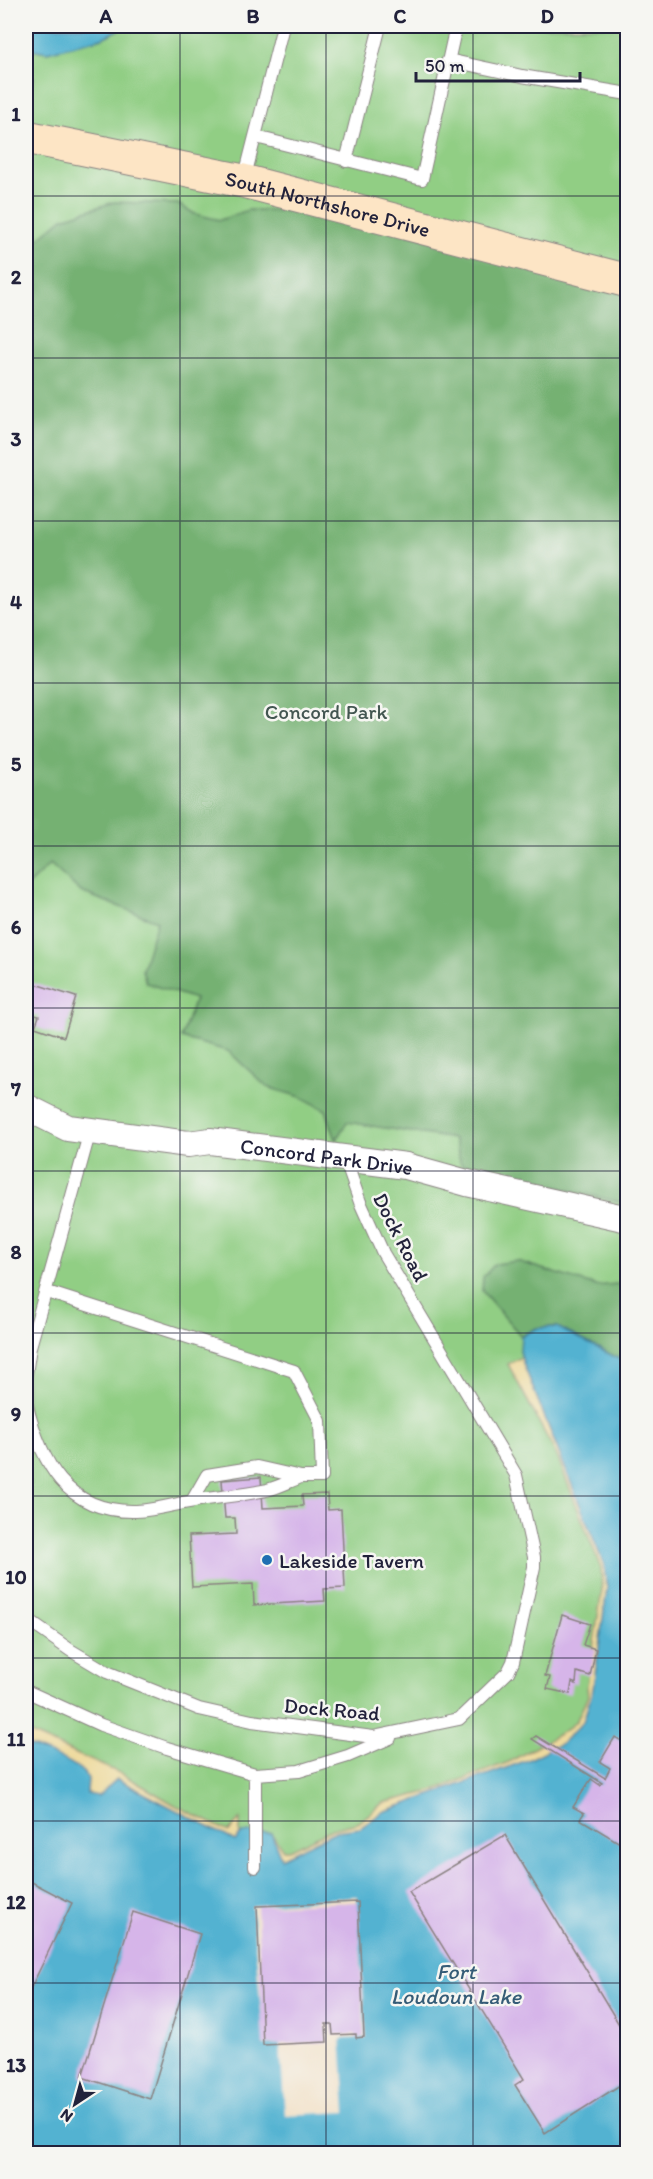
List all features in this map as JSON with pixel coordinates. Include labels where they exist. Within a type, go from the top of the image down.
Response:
[{"type":"main road","name":"South Northshore Drive","points":[[26,137],[243,181],[627,281]]},
{"type":"main road","points":[[26,163],[58,143]]},
{"type":"street","name":"Concord Park Drive","points":[[26,1107],[68,1128],[188,1144],[210,1141],[406,1166],[481,1186],[627,1219]]},
{"type":"lane","points":[[243,181],[283,26]]},
{"type":"lane","points":[[346,160],[380,26]]},
{"type":"lane","points":[[256,137],[422,179],[456,26]]},
{"type":"lane","points":[[448,60],[522,76],[627,94]]},
{"type":"lane","points":[[26,1374],[30,1347],[90,1131]]},
{"type":"lane","name":"Dock Road","points":[[26,1619],[70,1650],[107,1672],[199,1710],[252,1721],[373,1737],[459,1719],[507,1672],[513,1662],[534,1567],[534,1557],[516,1475],[383,1253],[360,1202],[345,1159]]},
{"type":"lane","points":[[47,1292],[294,1371],[320,1421],[322,1477],[301,1477],[256,1467],[207,1475],[192,1501]]},
{"type":"lane","points":[[26,1403],[32,1428],[50,1467],[66,1488],[75,1495],[99,1506],[135,1511],[269,1490],[301,1477]]},
{"type":"lane","points":[[26,1690],[101,1725],[167,1748],[255,1774],[298,1771],[348,1756],[402,1731]]},
{"type":"lane","points":[[255,1774],[255,1867]]},
{"type":"green space","name":"Concord Park","points":[[127,26],[627,26],[627,1363],[557,1327],[615,1556],[587,1731],[280,1865],[26,1782],[26,94],[34,78],[26,78],[26,48],[47,52],[102,38]]},
{"type":"green space","points":[[114,202],[178,204],[195,214],[220,220],[248,210],[324,211],[627,291],[627,1204],[461,1164],[454,1139],[347,1122],[336,1140],[326,1110],[301,1097],[267,1087],[228,1051],[181,1038],[195,999],[146,983],[142,970],[157,921],[81,892],[50,864],[26,887],[26,249],[63,218]]},
{"type":"green space","points":[[517,1261],[596,1286],[627,1283],[627,1363],[557,1327],[537,1328],[521,1336],[482,1291],[483,1277],[495,1264]]},
{"type":"sand","points":[[520,1351],[615,1556],[604,1703],[540,1765],[270,1868],[271,1833],[283,1850],[289,1850],[332,1829],[358,1823],[383,1803],[432,1791],[509,1762],[568,1729],[577,1720],[588,1696],[587,1686],[602,1590],[601,1568],[557,1456],[508,1364],[522,1357]]},
{"type":"sand","points":[[26,1732],[122,1774],[175,1805],[229,1832],[240,1819],[239,1864],[26,1782]]},
{"type":"water","points":[[26,26],[127,26],[102,38],[47,52],[26,48]]},
{"type":"water","name":"Fort Loudoun Lake","points":[[557,1327],[627,1363],[627,2153],[26,2154],[26,1744],[76,1766],[88,1778],[87,1794],[98,1796],[117,1779],[235,1841],[242,1833],[271,1833],[281,1858],[336,1831],[360,1828],[383,1812],[528,1760],[562,1743],[583,1722],[593,1689],[607,1589],[604,1565],[520,1351],[521,1336],[537,1328]]},
{"type":"pier","points":[[357,1896],[366,2038],[341,2039],[346,2112],[285,2115],[280,2044],[264,2046],[252,1906]]},
{"type":"building","points":[[26,981],[76,997],[64,1037],[35,1027],[39,1016],[26,1013]]},
{"type":"building","name":"Lakeside Tavern","points":[[261,1477],[263,1508],[303,1506],[302,1495],[327,1494],[328,1510],[341,1509],[345,1588],[324,1589],[325,1601],[254,1605],[253,1584],[192,1587],[189,1536],[236,1534],[235,1518],[225,1518],[222,1480]]},
{"type":"building","points":[[562,1615],[590,1624],[583,1645],[596,1649],[590,1676],[577,1672],[576,1684],[572,1682],[570,1694],[547,1689],[550,1677],[545,1676]]},
{"type":"building","points":[[536,1736],[605,1778],[610,1768],[600,1762],[615,1737],[625,1743],[628,1736],[628,1848],[580,1819],[584,1813],[573,1807],[591,1779],[600,1785],[602,1783],[532,1739]]},
{"type":"building","points":[[505,1835],[620,2026],[628,2023],[628,2080],[545,2133],[515,2085],[524,2079],[409,1892]]},
{"type":"building","points":[[26,1879],[72,1903],[26,1998]]},
{"type":"building","points":[[358,1902],[364,2037],[356,2038],[356,2034],[333,2035],[332,2024],[326,2024],[327,2042],[263,2045],[257,1906]]},
{"type":"building","points":[[133,1912],[200,1934],[150,2099],[82,2077]]},
{"type":"place","name":"Lakeside Tavern","points":[[267,1560]]}]
